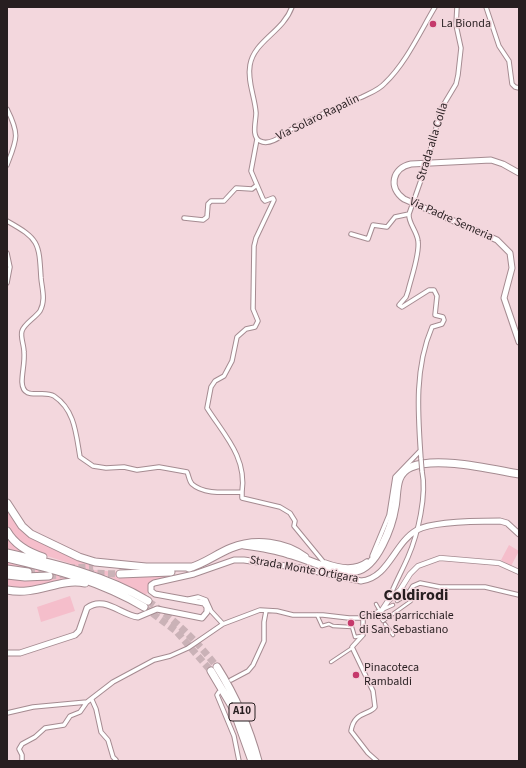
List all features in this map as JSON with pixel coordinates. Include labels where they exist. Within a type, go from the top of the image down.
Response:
[{"type":"highway","points":[[120,574],[165,572],[192,567],[232,547],[260,542],[290,548],[314,563],[350,571],[364,569],[373,562],[392,520],[399,479],[404,471],[412,466],[447,463],[519,474]]},
{"type":"highway","points":[[7,503],[22,526],[31,534],[79,557],[95,562],[138,566],[192,567]]},
{"type":"highway","points":[[7,531],[14,541],[24,549],[63,566]]},
{"type":"highway","points":[[7,553],[63,566],[104,579],[146,604],[105,587],[62,572],[7,558]]},
{"type":"highway","points":[[93,567],[165,572]]},
{"type":"highway","points":[[7,569],[28,572]]},
{"type":"highway","points":[[7,575],[25,577],[49,576]]},
{"type":"highway","points":[[7,590],[27,592],[74,582],[105,587]]},
{"type":"highway","name":"A10","points":[[252,761],[233,708],[214,669],[231,690],[242,713],[258,761]]},
{"type":"main road","name":"Via Padre Semeria","points":[[519,173],[503,164],[491,160],[405,165],[396,173],[394,185],[399,196],[496,240],[510,253],[512,268],[504,298],[519,342]]},
{"type":"main road","points":[[416,530],[436,525],[500,521],[507,523],[519,534]]},
{"type":"main road","name":"Strada Monte Ortigara","points":[[7,653],[20,653],[75,635],[79,631],[87,608],[97,604],[110,605],[138,617],[157,609],[197,618],[205,617],[207,612],[206,605],[189,599],[155,594],[151,590],[151,585],[194,574],[234,560],[269,562],[361,581],[372,579],[385,568],[407,537],[416,530]]},
{"type":"street","points":[[292,7],[289,16],[282,25],[257,49],[250,66],[250,80],[255,106],[255,134],[257,139],[251,171],[262,199],[265,201],[273,198],[274,200],[256,238],[254,246],[253,309],[258,321],[255,328],[246,329],[237,337],[232,361],[224,376],[215,381],[211,387],[207,408],[236,450],[243,472],[242,498],[280,508],[290,513],[295,521],[294,526],[325,564],[337,566],[362,565],[370,559],[389,515],[395,477],[420,451]]},
{"type":"street","name":"Via Solaro Rapalin","points":[[257,139],[261,142],[267,142],[378,89],[388,80],[400,64],[435,7]]},
{"type":"street","name":"Strada alla Colla","points":[[409,214],[427,163],[441,109],[456,84],[461,63],[461,48],[456,16],[457,7]]},
{"type":"street","points":[[486,7],[499,46],[509,61],[512,84],[519,88]]},
{"type":"street","points":[[7,109],[16,130],[16,136],[7,165]]},
{"type":"street","points":[[184,218],[204,220],[207,217],[208,204],[211,201],[224,201],[236,188],[252,189],[257,184]]},
{"type":"street","points":[[351,234],[368,240],[373,225],[387,227],[395,217],[409,214],[418,239],[419,249],[408,291],[399,306],[402,307],[429,290],[434,290],[438,296],[435,315],[443,317],[444,320],[442,324],[432,327],[423,354],[418,399],[420,451],[424,479],[423,498],[408,558],[388,601]]},
{"type":"street","points":[[7,221],[24,230],[37,244],[42,268],[43,294],[40,309],[34,319],[26,324],[21,333],[24,354],[22,380],[24,389],[26,392],[35,395],[52,395],[64,403],[76,430],[80,457],[93,466],[106,468],[124,467],[134,470],[159,467],[180,470],[187,472],[190,482],[199,487],[217,492],[242,492]]},
{"type":"street","points":[[7,253],[10,267],[7,283]]},
{"type":"street","points":[[380,611],[402,588],[410,574],[418,566],[440,558],[499,563],[519,572]]},
{"type":"street","points":[[326,572],[332,575]]},
{"type":"street","points":[[397,601],[408,594],[413,586],[420,583],[440,587],[485,587],[519,595]]},
{"type":"street","points":[[383,622],[411,601],[408,594],[402,588]]},
{"type":"street","points":[[189,599],[198,597],[206,600],[211,612],[223,624]]},
{"type":"street","points":[[376,604],[383,622],[393,635]]},
{"type":"street","points":[[7,712],[33,707],[87,702],[92,700],[113,682],[154,660],[165,658],[188,648],[223,624],[260,610],[277,611],[293,615],[323,615],[341,618],[364,618],[393,605]]},
{"type":"street","points":[[231,680],[248,671],[253,665],[264,641],[264,622],[266,611]]},
{"type":"street","points":[[317,615],[322,626],[329,624],[333,626],[352,627],[355,636],[362,634]]},
{"type":"street","points":[[331,662],[352,647],[362,634],[364,618]]},
{"type":"street","points":[[352,647],[373,691],[375,707],[373,710],[361,714],[355,720],[352,730],[368,753],[377,761]]},
{"type":"street","points":[[218,692],[217,695],[234,736],[239,761]]},
{"type":"street","points":[[92,700],[96,709],[101,732],[108,740],[112,757],[116,760]]},
{"type":"street","points":[[22,761],[22,755],[19,748],[22,744],[35,737],[45,728],[64,725],[70,716],[80,712],[87,702]]},
{"type":"shaded area","points":[[7,505],[18,525],[94,564],[93,570],[119,572],[118,578],[179,575],[151,582],[148,589],[151,594],[147,593],[146,595],[108,576],[35,552],[27,548],[11,535],[6,522]]},
{"type":"shaded area","points":[[7,534],[31,555],[7,550]]},
{"type":"shaded area","points":[[509,545],[519,551],[511,566],[501,560]]},
{"type":"shaded area","points":[[7,561],[75,579],[35,589],[7,589],[7,577],[28,576],[27,568],[7,566]]},
{"type":"shaded area","points":[[70,596],[75,611],[41,622],[37,607]]},
{"type":"tunnel","points":[[68,568],[93,567]]},
{"type":"tunnel","points":[[28,572],[52,570]]},
{"type":"tunnel","points":[[87,573],[120,574]]},
{"type":"tunnel","points":[[49,576],[66,574]]},
{"type":"tunnel","points":[[148,601],[185,631],[202,648],[217,667]]},
{"type":"tunnel","points":[[144,607],[176,631],[211,671]]},
{"type":"place","name":"La Bionda","points":[[433,24]]},
{"type":"place","name":"Chiesa parricchiale di San Sebastiano","points":[[351,623]]},
{"type":"place","name":"Pinacoteca Rambaldi","points":[[356,675]]},
{"type":"district","name":"Coldirodi","points":[[416,596]]}]
